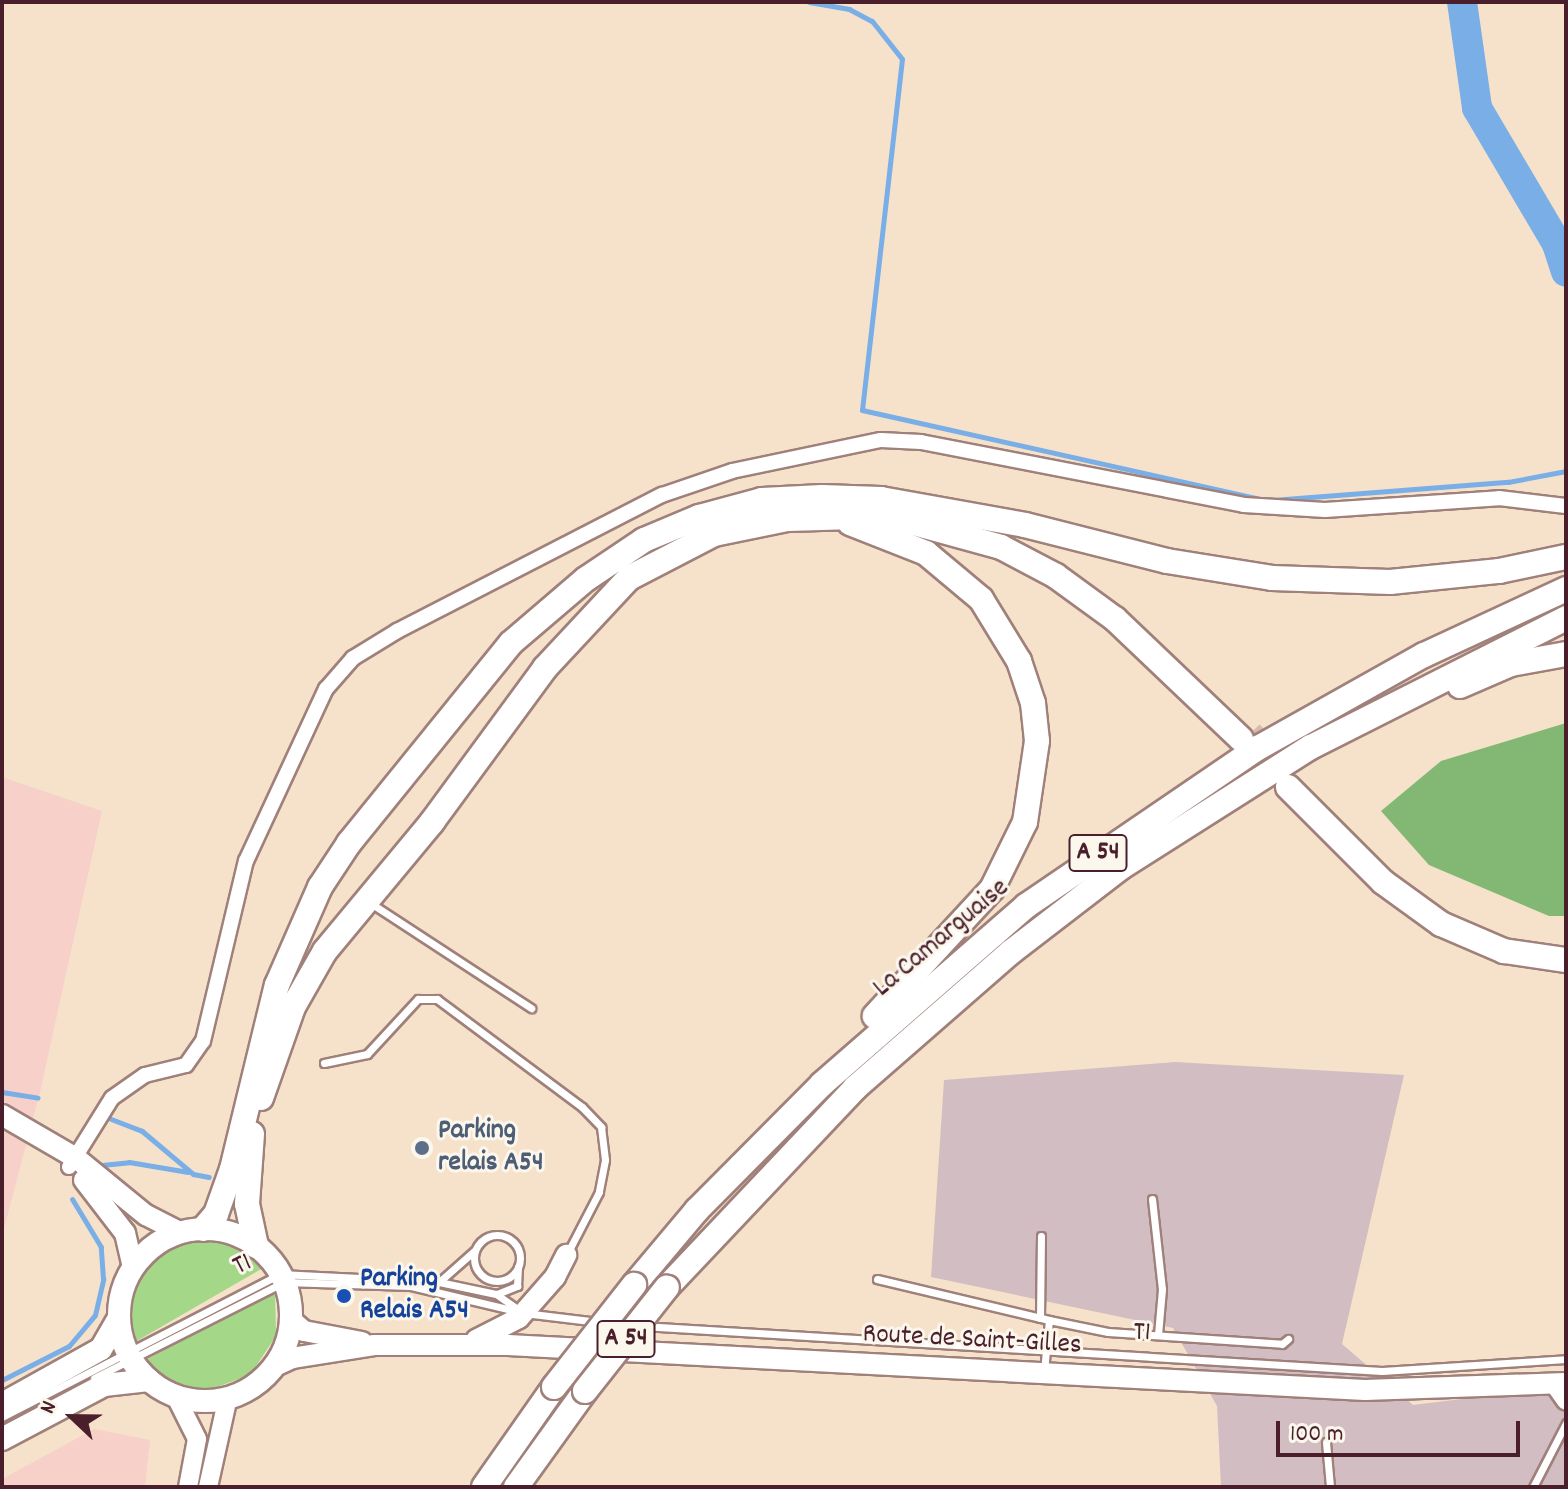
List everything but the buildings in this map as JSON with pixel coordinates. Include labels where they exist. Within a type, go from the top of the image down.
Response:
[{"type":"highway","points":[[192,1231],[216,1214],[232,1169],[260,1040],[302,921],[349,843],[511,643],[632,548],[699,517],[762,500],[822,497],[881,499],[1167,561],[1288,579],[1404,581],[1566,557]]},
{"type":"highway","points":[[256,1246],[247,1204],[252,1135],[266,1083],[309,977],[545,668],[629,578],[714,534],[825,516],[888,516],[920,522],[1028,560],[1115,619],[1246,736],[1097,588],[1040,552],[938,510]]},
{"type":"highway","points":[[697,1210],[789,1101],[976,911],[1017,843],[1034,784],[1036,724],[1026,680],[1009,639],[981,599],[926,553],[825,516]]},
{"type":"highway","name":"La Camarguaise","points":[[484,1487],[554,1387],[697,1210],[822,1084],[958,961],[1099,852],[1340,700],[1566,589]]},
{"type":"highway","name":"La Camarguaise","points":[[516,1487],[585,1391],[667,1287],[786,1156],[940,1011],[1120,868],[1311,747],[1566,618]]},
{"type":"highway","points":[[1311,747],[1343,744],[1511,664],[1566,654]]},
{"type":"highway","points":[[1566,947],[1504,938],[1433,904],[1394,875],[1293,784],[1383,882],[1441,924],[1504,951],[1566,960]]},
{"type":"main road","points":[[2,1115],[146,1215],[192,1231],[225,1231],[256,1246],[282,1278],[290,1319],[273,1367],[248,1389],[228,1397],[201,1401],[175,1395],[149,1380],[129,1355],[119,1318]]},
{"type":"main road","points":[[2,1128],[72,1163],[113,1212],[132,1247],[133,1268],[119,1318],[101,1349],[2,1404]]},
{"type":"main road","points":[[133,1268],[151,1248],[192,1231]]},
{"type":"main road","points":[[464,1345],[507,1328],[524,1313],[566,1255]]},
{"type":"main road","name":"Route de Saint-Gilles","points":[[290,1319],[304,1331],[374,1345]]},
{"type":"main road","name":"Route de Saint-Gilles","points":[[273,1367],[292,1358],[374,1345],[464,1345],[1365,1390],[1562,1389]]},
{"type":"main road","points":[[2,1439],[104,1385],[149,1380]]},
{"type":"street","points":[[72,1163],[112,1098],[145,1075],[186,1065],[203,1041],[246,861],[326,689],[353,658],[397,631],[662,495],[732,471],[881,440],[921,442],[1244,505],[1325,510],[1499,498],[1566,506]]},
{"type":"street","points":[[175,1395],[197,1439],[188,1487]]},
{"type":"street","points":[[208,1487],[228,1397]]},
{"type":"lane","points":[[367,901],[531,1008]]},
{"type":"lane","points":[[324,1063],[367,1054],[418,999],[437,999],[582,1107],[601,1127],[605,1160],[599,1192],[566,1255]]},
{"type":"lane","points":[[1152,1199],[1162,1289],[1158,1335]]},
{"type":"lane","points":[[411,1286],[496,1294],[517,1286],[519,1252],[504,1236],[489,1237],[439,1282]]},
{"type":"lane","points":[[1040,1318],[1041,1236]]},
{"type":"lane","points":[[478,1246],[477,1268],[487,1278],[508,1278],[518,1267]]},
{"type":"lane","name":"T1","points":[[282,1278],[411,1286],[524,1313],[753,1336],[1382,1371],[1566,1359]]},
{"type":"lane","name":"T1","points":[[2,1417],[282,1278],[439,1282],[496,1294],[524,1313]]},
{"type":"lane","points":[[877,1279],[1049,1320],[1158,1335],[1282,1344],[1288,1339]]},
{"type":"lane","points":[[1044,1373],[1049,1320]]},
{"type":"lane","name":"T1","points":[[2,1428],[129,1355]]},
{"type":"lane","points":[[1533,1487],[1566,1423]]},
{"type":"lane","points":[[1326,1442],[1330,1487]]},
{"type":"shaded area","points":[[2,777],[102,811],[40,1092],[2,1236]]},
{"type":"shaded area","points":[[1175,1062],[1404,1075],[1342,1344],[1413,1405],[1566,1386],[1566,1487],[1221,1487],[1217,1406],[1173,1328],[931,1277],[944,1080]]},
{"type":"shaded area","points":[[94,1429],[150,1440],[145,1487],[2,1487],[2,1479]]},
{"type":"green space","points":[[1566,723],[1566,916],[1549,916],[1429,865],[1381,811],[1441,761]]},
{"type":"green space","points":[[194,1241],[220,1242],[244,1251],[263,1268],[135,1342],[129,1312],[135,1287],[149,1265],[169,1249]]},
{"type":"green space","points":[[275,1289],[276,1336],[250,1375],[206,1391],[161,1378],[144,1361]]},
{"type":"waterway","points":[[809,2],[849,9],[872,21],[902,59],[862,410],[1263,500]]},
{"type":"waterway","points":[[1462,2],[1477,108],[1557,244],[1566,272]]},
{"type":"waterway","points":[[1272,500],[1508,482],[1566,471]]},
{"type":"waterway","points":[[2,1092],[38,1098]]},
{"type":"waterway","points":[[111,1119],[142,1131],[193,1174],[209,1177]]},
{"type":"waterway","points":[[102,1165],[129,1162],[188,1172]]},
{"type":"waterway","points":[[2,1380],[69,1346],[95,1315],[103,1279],[101,1247],[72,1199]]},
{"type":"tunnel","points":[[1251,733],[1299,781]]},
{"type":"place","name":"Parking relais A54","points":[[422,1148]]},
{"type":"place","name":"Parking Relais A54","points":[[344,1296]]}]
